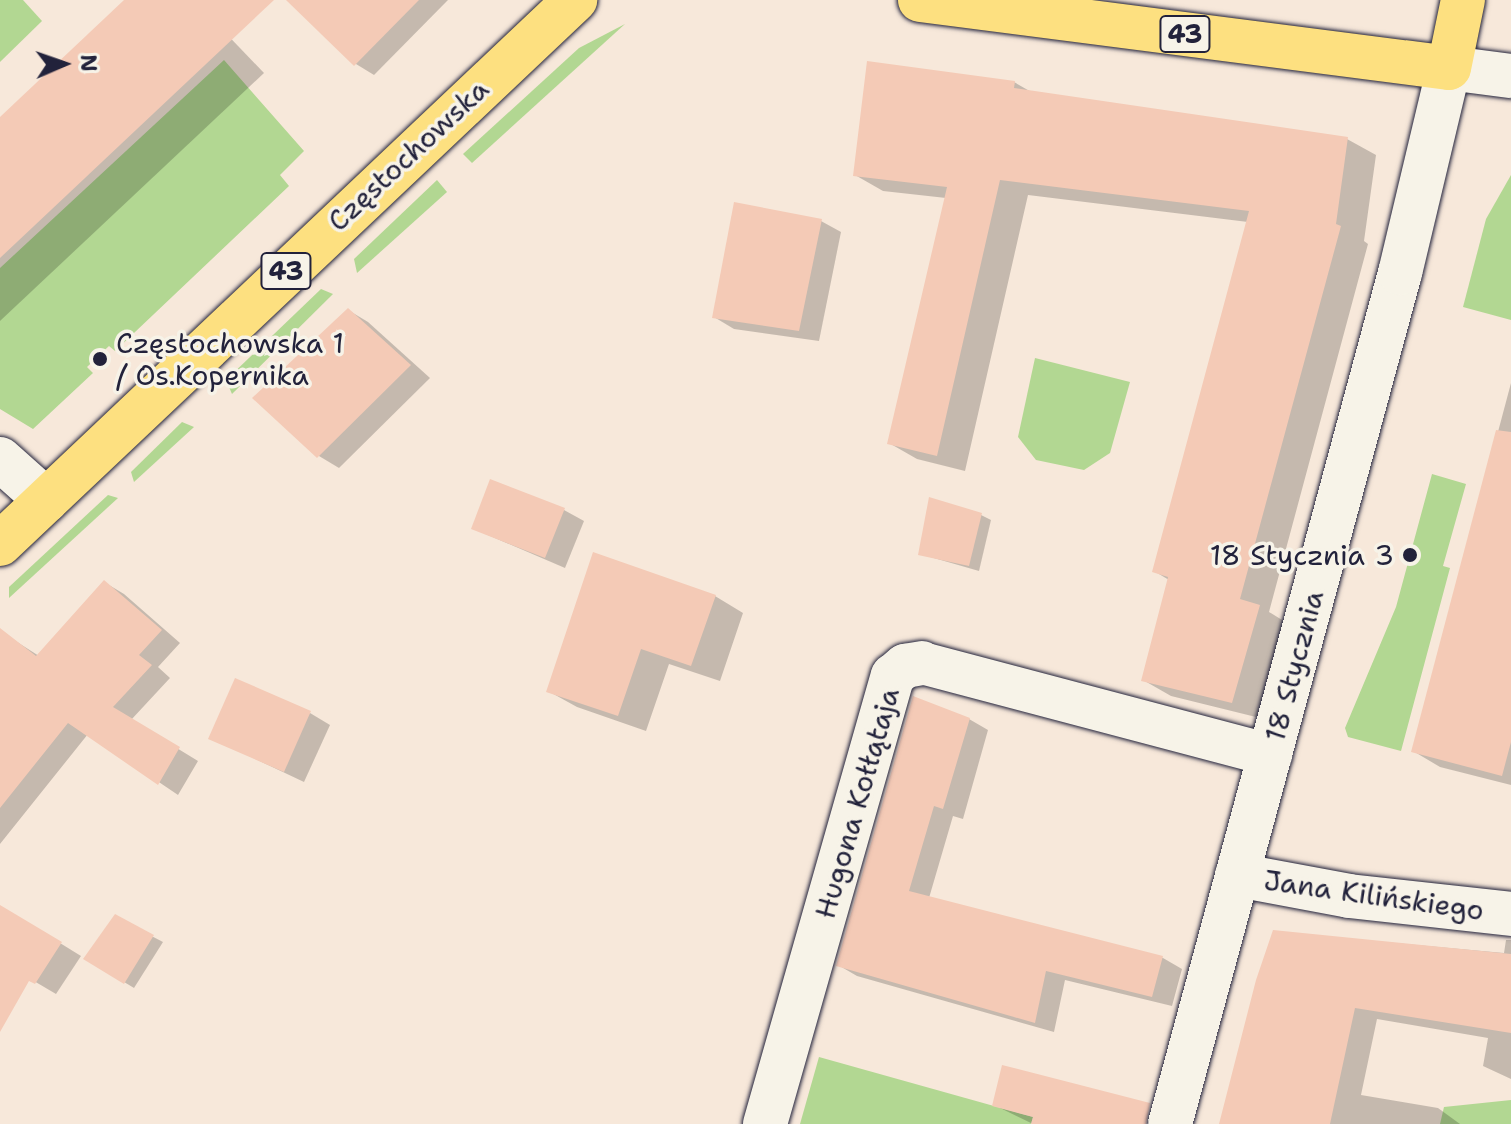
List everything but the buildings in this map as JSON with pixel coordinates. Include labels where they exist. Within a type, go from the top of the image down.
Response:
[{"type":"main road","name":"Częstochowska","points":[[0,544],[575,0]]},
{"type":"main road","name":"43","points":[[920,0],[1449,68]]},
{"type":"main road","points":[[1463,0],[1449,68],[1511,76]]},
{"type":"main road","name":"18 Stycznia","points":[[1170,1124],[1400,273],[1449,68]]},
{"type":"main road","points":[[0,459],[46,500]]},
{"type":"main road","name":"Hugona Kołłątaja","points":[[765,1124],[893,676],[905,666],[922,663]]},
{"type":"main road","name":"Jana Kilińskiego","points":[[1237,875],[1349,896],[1511,914]]},
{"type":"street","name":"Hugona Kołłątaja","points":[[922,663],[1271,755]]},
{"type":"green space","points":[[0,0],[23,0],[42,21],[0,62]]},
{"type":"green space","points":[[625,24],[472,163],[463,154],[579,48]]},
{"type":"green space","points":[[224,60],[304,151],[280,175],[289,186],[115,351],[109,346],[87,367],[93,373],[33,429],[0,409],[0,268]]},
{"type":"green space","points":[[1511,175],[1511,320],[1463,307],[1486,219]]},
{"type":"green space","points":[[437,180],[447,192],[357,273],[354,259]]},
{"type":"green space","points":[[321,289],[333,294],[232,394],[226,380]]},
{"type":"green space","points":[[1035,358],[1130,382],[1110,453],[1084,470],[1036,460],[1018,437]]},
{"type":"green space","points":[[182,422],[194,427],[134,482],[131,472]]},
{"type":"green space","points":[[1432,474],[1466,484],[1443,566],[1450,568],[1401,751],[1348,737],[1345,728],[1396,607]]},
{"type":"green space","points":[[108,495],[118,498],[9,598],[9,587]]},
{"type":"green space","points":[[819,1057],[1033,1117],[1031,1124],[800,1124]]},
{"type":"green space","points":[[1511,1100],[1511,1124],[1440,1124],[1444,1107]]},
{"type":"place","name":"Częstochowska 1 / Os.Kopernika","points":[[100,359]]},
{"type":"place","name":"18 Stycznia 3","points":[[1410,555]]}]
